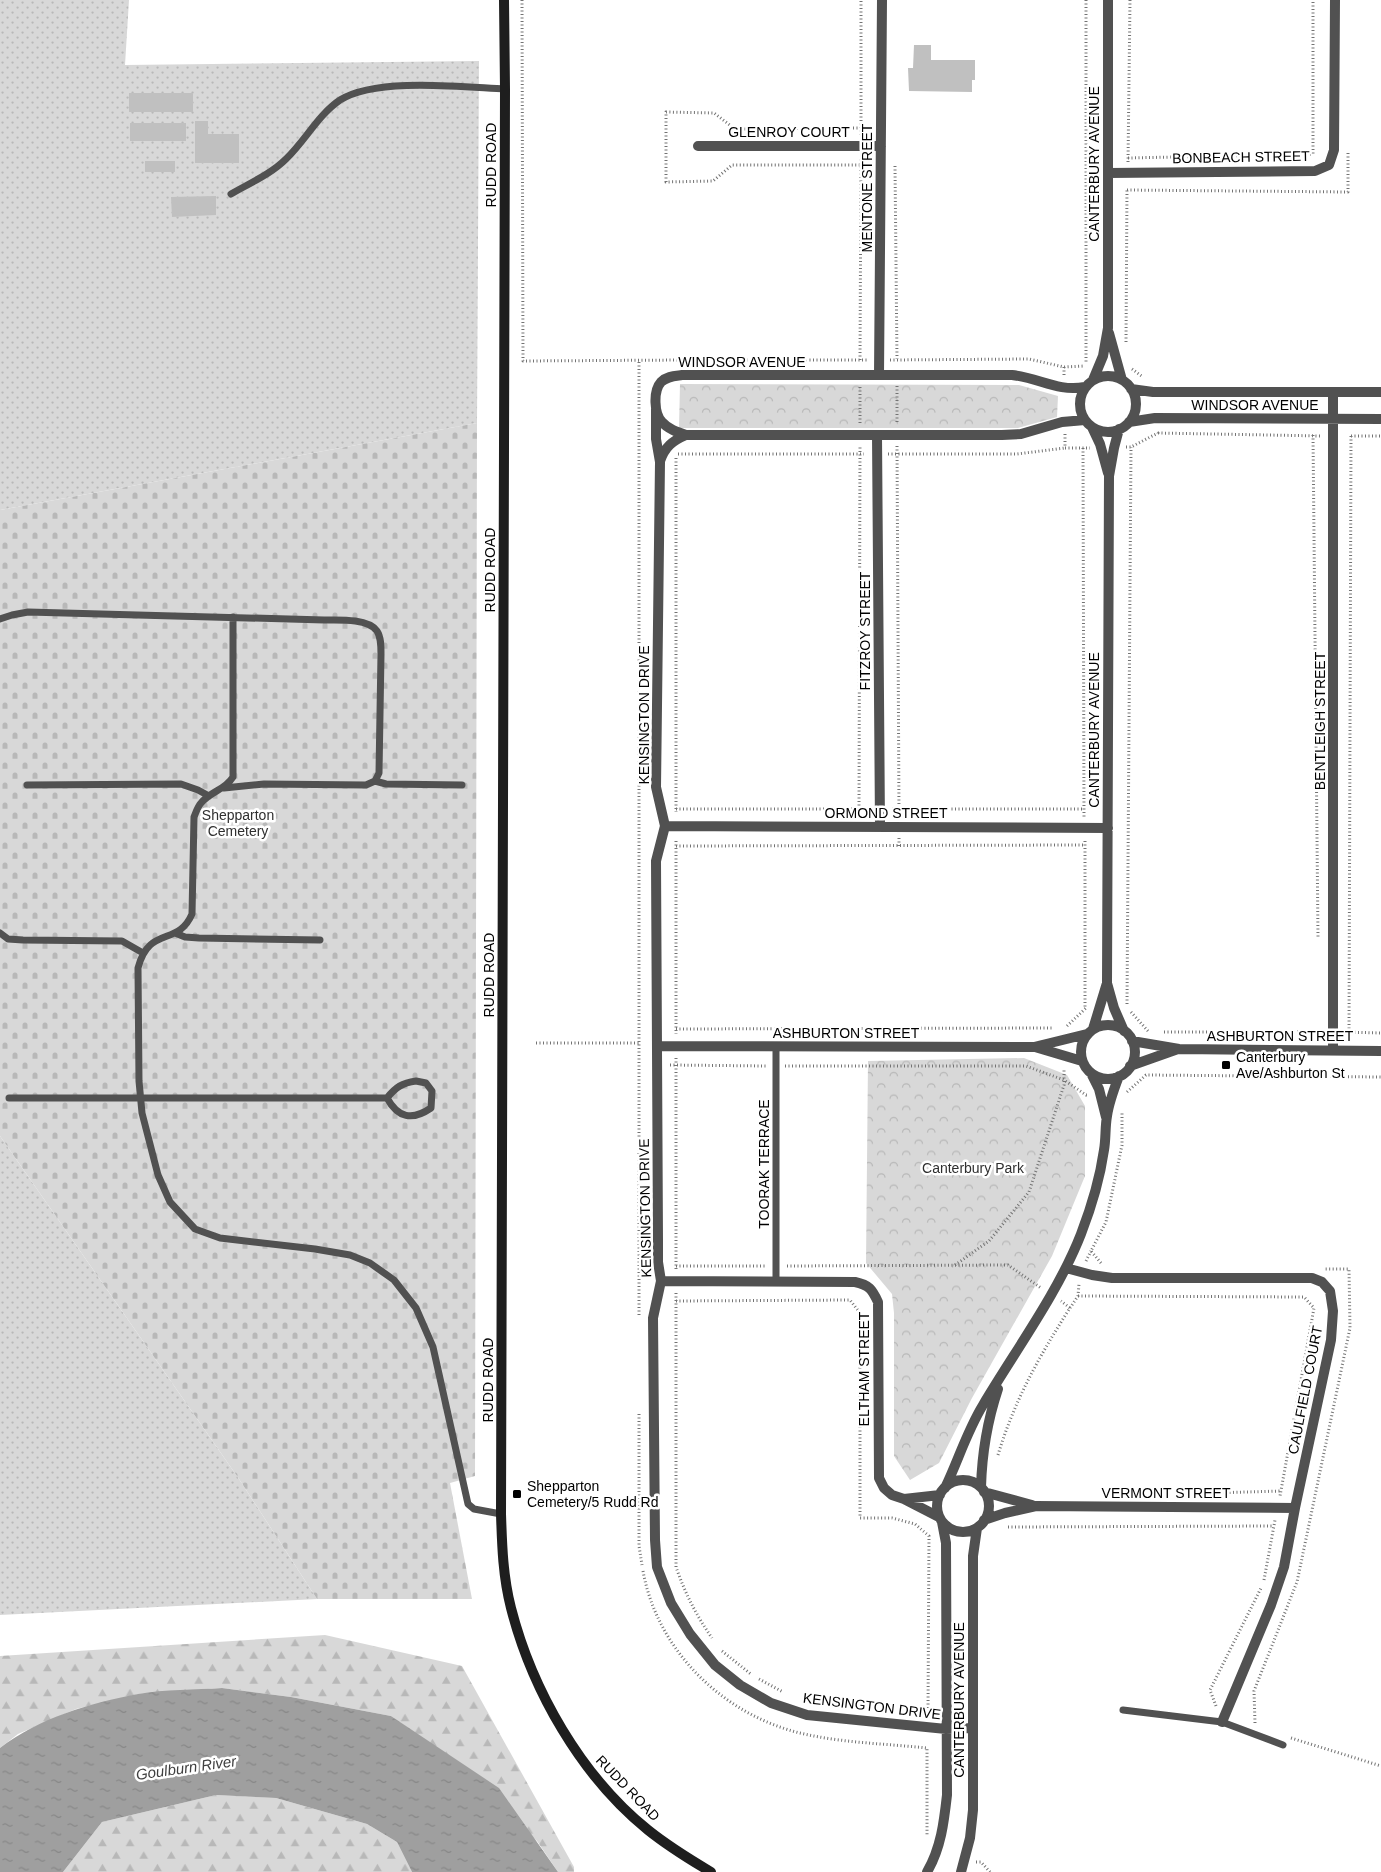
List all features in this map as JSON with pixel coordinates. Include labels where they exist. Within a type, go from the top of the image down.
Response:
[{"type":"street","name":"RUDD ROAD","points":[[504,0],[502,1547],[510,1607],[530,1668],[545,1700],[590,1771],[647,1830],[682,1855],[711,1872]]},
{"type":"street","name":"MENTONE STREET","points":[[879,375],[882,0]]},
{"type":"street","name":"CANTERBURY AVENUE","points":[[1093,380],[1103,356],[1108,328],[1108,0]]},
{"type":"street","name":"BONBEACH STREET","points":[[1108,173],[1314,171],[1329,165],[1334,150],[1335,0]]},
{"type":"street","name":"GLENROY COURT","points":[[698,146],[881,146]]},
{"type":"street","name":"CANTERBURY AVENUE","points":[[1108,328],[1122,380]]},
{"type":"street","name":"WINDSOR AVENUE","points":[[656,409],[656,392],[660,382],[669,376],[1012,375],[1028,377],[1072,390],[1085,388]]},
{"type":"street","points":[[1112,377],[1122,380],[1131,388],[1135,398],[1135,407],[1129,422],[1119,429],[1110,432],[1100,431],[1088,423],[1081,411],[1080,402],[1085,388],[1093,380],[1112,377]]},
{"type":"street","name":"WINDSOR AVENUE","points":[[1131,388],[1152,392],[1381,392]]},
{"type":"street","name":"BENTLEIGH STREET","points":[[1333,392],[1333,1050]]},
{"type":"street","points":[[656,409],[660,421],[672,430],[686,435],[1021,434],[1065,422],[1088,423]]},
{"type":"street","name":"KENSINGTON DRIVE","points":[[656,409],[656,439],[660,462],[656,787],[665,826],[656,861],[658,1262],[661,1281],[653,1318],[655,1540],[657,1567],[671,1603],[690,1634],[715,1665],[740,1685],[770,1703],[807,1715],[946,1729],[973,1728]]},
{"type":"street","name":"WINDSOR AVENUE","points":[[1129,422],[1155,418],[1381,419]]},
{"type":"street","name":"CANTERBURY AVENUE","points":[[1088,423],[1101,448],[1109,476]]},
{"type":"street","name":"CANTERBURY AVENUE","points":[[1090,1032],[1107,984],[1109,476],[1119,429]]},
{"type":"street","points":[[660,462],[663,451],[676,439],[686,435]]},
{"type":"street","name":"FITZROY STREET","points":[[877,435],[880,827]]},
{"type":"street","name":"ORMOND STREET","points":[[665,826],[1108,828]]},
{"type":"street","name":"CANTERBURY AVENUE","points":[[1107,984],[1114,1008],[1124,1031]]},
{"type":"street","points":[[941,1519],[937,1504],[957,1463],[971,1428],[1066,1268],[1081,1234],[1094,1193],[1104,1150],[1106,1117],[1101,1096],[1091,1073],[1082,1061],[1080,1052],[1082,1042],[1090,1032],[1102,1025],[1111,1025],[1124,1031],[1132,1041],[1134,1050],[1130,1066],[1119,1076],[1110,1078],[1100,1078],[1091,1073]]},
{"type":"street","name":"ASHBURTON STREET","points":[[658,1046],[1034,1047],[1090,1032]]},
{"type":"street","name":"ASHBURTON STREET","points":[[1132,1041],[1179,1049],[1381,1051]]},
{"type":"street","name":"ASHBURTON STREET","points":[[1034,1047],[1082,1061]]},
{"type":"street","name":"ASHBURTON STREET","points":[[1130,1066],[1179,1049]]},
{"type":"street","points":[[1106,1117],[1117,1096],[1119,1076]]},
{"type":"street","name":"CAULFIELD COURT","points":[[1066,1268],[1112,1278],[1312,1278],[1322,1282],[1330,1291],[1333,1311],[1331,1340],[1284,1568],[1271,1605],[1222,1722]]},
{"type":"street","name":"ELTHAM STREET","points":[[661,1281],[855,1282],[866,1284],[873,1290],[878,1302],[879,1478],[884,1488],[892,1495],[904,1499]]},
{"type":"street","points":[[904,1499],[941,1519],[947,1526],[960,1532],[969,1531],[981,1524],[989,1506],[982,1490],[981,1463],[985,1436],[1002,1376]]},
{"type":"street","points":[[904,1499],[942,1491],[952,1483],[961,1481],[975,1484],[982,1490]]},
{"type":"street","name":"VERMONT STREET","points":[[982,1490],[1036,1506]]},
{"type":"street","name":"VERMONT STREET","points":[[981,1524],[1002,1514],[1036,1506],[1295,1508]]},
{"type":"street","name":"CANTERBURY AVENUE","points":[[927,1872],[936,1855],[943,1830],[947,1795],[946,1543],[941,1519]]},
{"type":"street","name":"CANTERBURY AVENUE","points":[[961,1872],[970,1838],[973,1810],[973,1556],[981,1524]]},
{"type":"lane","points":[[231,194],[260,178],[285,160],[328,110],[341,100],[355,94],[380,87],[420,85],[505,89]]},
{"type":"lane","points":[[0,619],[28,612],[355,621],[370,625],[376,630],[380,639],[382,654],[379,773],[375,781]]},
{"type":"lane","points":[[233,617],[233,777],[224,788],[208,796],[200,804],[194,817],[192,914],[188,923],[180,931],[155,940],[143,953],[138,968],[139,1081],[149,1147],[158,1175],[170,1202],[195,1229],[220,1238],[315,1248],[350,1255],[370,1263],[394,1280],[416,1308],[433,1347],[468,1504],[474,1510],[501,1514]]},
{"type":"lane","points":[[224,788],[264,784],[366,785],[375,781],[386,784],[462,785]]},
{"type":"lane","points":[[27,785],[181,784],[208,796]]},
{"type":"lane","points":[[0,933],[8,938],[23,940],[122,941],[143,953]]},
{"type":"lane","points":[[174,933],[185,937],[200,938],[320,940]]},
{"type":"lane","name":"TOORAK TERRACE","points":[[776,1047],[776,1282]]},
{"type":"lane","points":[[416,1081],[426,1083],[432,1091],[431,1108],[414,1117],[402,1114],[393,1108],[387,1098],[394,1088],[404,1083],[416,1081]]},
{"type":"lane","points":[[9,1098],[387,1098]]},
{"type":"lane","points":[[1123,1710],[1222,1722],[1283,1745]]},
{"type":"path","points":[[522,0],[523,361],[687,360]]},
{"type":"path","points":[[859,809],[861,0]]},
{"type":"path","points":[[1086,0],[1086,366]]},
{"type":"path","points":[[1128,158],[1312,154],[1313,0]]},
{"type":"path","points":[[1128,190],[1348,192],[1348,144]]},
{"type":"path","points":[[716,360],[1029,359],[1064,367],[1099,365]]},
{"type":"path","points":[[639,1321],[640,360]]},
{"type":"path","points":[[1117,365],[1126,364],[1150,382],[1152,392]]},
{"type":"path","points":[[1064,367],[1064,388]]},
{"type":"path","points":[[1155,418],[1158,433]]},
{"type":"path","points":[[1065,422],[1065,448],[1101,448]]},
{"type":"path","points":[[1114,448],[1131,447],[1158,433],[1381,436]]},
{"type":"path","points":[[1313,435],[1318,943]]},
{"type":"path","points":[[1349,1032],[1351,436]]},
{"type":"path","points":[[1131,447],[1128,1008],[1149,1032]]},
{"type":"path","points":[[1083,448],[1085,1008]]},
{"type":"path","points":[[676,846],[1084,845]]},
{"type":"path","points":[[1065,1040],[1065,1028],[1085,1008],[1100,1008]]},
{"type":"path","points":[[1319,1022],[1319,1032]]},
{"type":"path","points":[[676,1029],[1055,1028]]},
{"type":"path","points":[[1158,1032],[1381,1033]]},
{"type":"path","points":[[536,1043],[639,1043]]},
{"type":"path","points":[[954,1265],[989,1241],[1029,1192],[1064,1085],[1064,1055]]},
{"type":"path","points":[[670,1066],[1026,1066],[1064,1080],[1086,1095],[1101,1096]]},
{"type":"path","points":[[1104,1267],[1091,1251],[1106,1222],[1122,1145],[1117,1096],[1146,1075],[1381,1077]]},
{"type":"path","points":[[1256,1727],[1254,1691],[1297,1582],[1350,1328],[1349,1269],[1320,1269]]},
{"type":"path","points":[[1078,1296],[1304,1297],[1314,1308],[1264,1583],[1210,1690],[1222,1722]]},
{"type":"path","points":[[639,1409],[639,1546],[647,1590],[664,1629],[679,1654],[717,1693],[743,1711],[771,1724],[809,1735],[927,1748],[926,1854],[936,1855]]},
{"type":"path","points":[[1002,1527],[1274,1526]]},
{"type":"path","points":[[1282,1736],[1381,1766]]},
{"type":"path","points":[[964,1860],[980,1862],[990,1872]]},
{"type":"green space","points":[[0,0],[129,0],[125,65],[479,61],[477,423],[0,510]]},
{"type":"green space","points":[[680,384],[1019,385],[1058,396],[1057,417],[1018,428],[679,428]]},
{"type":"green space","name":"Shepparton Cemetery","points":[[477,423],[475,1476],[450,1483],[472,1599],[317,1599],[239,1479],[0,1136],[0,510]]},
{"type":"green space","name":"Canterbury Park","points":[[1024,1058],[1067,1075],[1085,1106],[1085,1176],[1052,1256],[972,1398],[939,1463],[910,1480],[894,1456],[894,1313],[892,1294],[866,1263],[868,1061]]},
{"type":"green space","points":[[0,1136],[239,1479],[317,1599],[0,1615]]},
{"type":"green space","points":[[325,1635],[462,1666],[574,1867],[574,1872],[558,1872],[537,1841],[442,1752],[391,1716],[291,1697],[222,1688],[139,1694],[76,1709],[18,1734],[0,1748],[0,1656]]},
{"type":"green space","points":[[216,1795],[276,1798],[367,1824],[397,1842],[412,1872],[63,1872],[102,1822]]},
{"type":"water","name":"Goulburn River","points":[[222,1688],[291,1697],[391,1716],[499,1788],[558,1872],[412,1872],[397,1842],[367,1824],[276,1798],[216,1795],[102,1822],[63,1872],[0,1872],[0,1748],[15,1737],[48,1720],[102,1702],[148,1692]]},
{"type":"building","points":[[914,45],[931,45],[931,60],[975,60],[975,80],[972,80],[972,92],[909,91],[908,68],[913,68]]},
{"type":"building","points":[[129,93],[193,93],[193,112],[129,112]]},
{"type":"building","points":[[195,121],[208,121],[208,134],[239,134],[239,163],[195,163]]},
{"type":"building","points":[[130,123],[186,123],[186,141],[130,141]]},
{"type":"building","points":[[145,161],[175,161],[175,172],[145,172]]},
{"type":"building","points":[[216,196],[216,215],[172,217],[171,197]]},
{"type":"place","name":"Canterbury Ave/Ashburton St","points":[[1226,1065]]},
{"type":"place","name":"Shepparton Cemetery/5 Rudd Rd","points":[[517,1494]]}]
